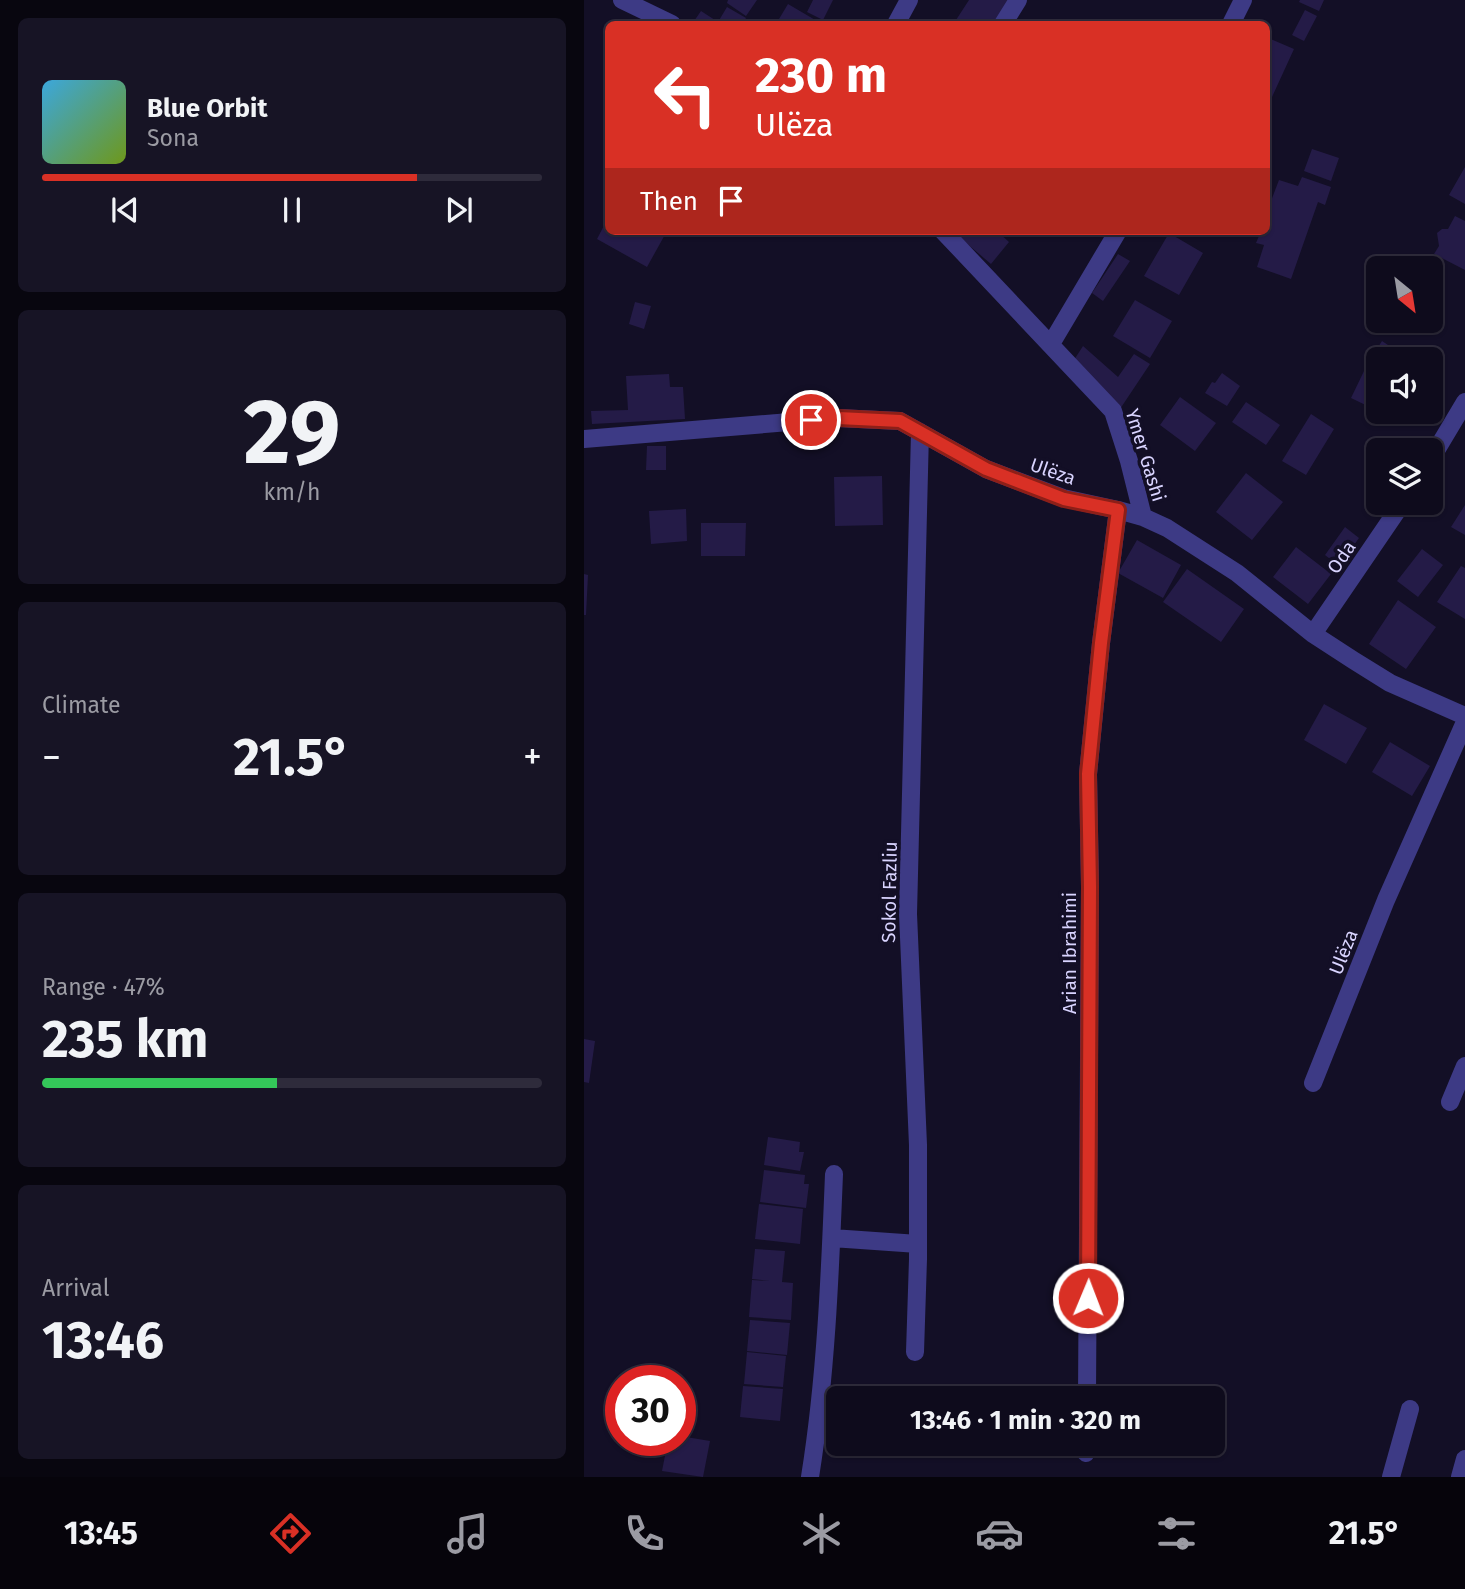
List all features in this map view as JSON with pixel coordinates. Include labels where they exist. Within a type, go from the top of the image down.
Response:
[{"type":"street","points":[[622,0],[666,21]]},
{"type":"street","points":[[898,21],[909,0]]},
{"type":"street","points":[[1005,21],[1018,0]]},
{"type":"street","points":[[1232,21],[1243,0]]},
{"type":"street","name":"Ymer Gashi","points":[[947,235],[1113,411],[1143,517]]},
{"type":"street","points":[[1051,344],[1116,235]]},
{"type":"street","points":[[1443,438],[1464,402]]},
{"type":"street","name":"Ulëza","points":[[584,439],[838,418],[900,421],[986,469],[1064,499],[1143,517],[1167,528],[1237,573],[1313,634],[1390,683],[1464,719],[1386,900],[1313,1083]]},
{"type":"street","name":"Sokol Fazliu","points":[[915,1352],[918,1145],[908,914],[920,432]]},
{"type":"street","name":"Arian Ibrahimi","points":[[1087,1386],[1090,900],[1088,774],[1118,510]]},
{"type":"street","name":"Oda","points":[[1313,634],[1394,515]]},
{"type":"street","points":[[1450,1102],[1464,1066]]},
{"type":"street","points":[[810,1477],[819,1416],[834,1174]]},
{"type":"street","points":[[832,1238],[918,1244]]},
{"type":"street","points":[[1391,1477],[1410,1409]]},
{"type":"street","points":[[1460,1477],[1464,1460]]},
{"type":"building","points":[[728,0],[757,0],[746,16],[727,3]]},
{"type":"building","points":[[813,0],[833,0],[823,20],[807,12]]},
{"type":"building","points":[[969,0],[1012,0],[998,21],[956,20]]},
{"type":"building","points":[[1324,0],[1319,11],[1299,2]]},
{"type":"building","points":[[788,4],[817,21],[778,21]]},
{"type":"building","points":[[727,7],[746,18],[744,21],[719,21]]},
{"type":"building","points":[[1305,10],[1317,16],[1304,41],[1292,35]]},
{"type":"building","points":[[701,11],[716,21],[694,21]]},
{"type":"building","points":[[1270,39],[1294,49],[1272,97],[1270,96]]},
{"type":"building","points":[[1312,149],[1339,158],[1331,181],[1304,171]]},
{"type":"building","points":[[1465,167],[1465,204],[1449,195]]},
{"type":"building","points":[[1302,177],[1331,187],[1325,205],[1318,202],[1291,279],[1257,267],[1264,245],[1256,243],[1259,235],[1270,235],[1270,204],[1279,180],[1298,186]]},
{"type":"building","points":[[1455,216],[1465,221],[1465,270],[1443,259],[1443,256],[1434,254],[1439,246],[1437,233],[1448,229]]},
{"type":"building","points":[[605,224],[605,235],[665,235],[647,267],[597,239]]},
{"type":"building","points":[[957,235],[1001,235],[1009,242],[991,264]]},
{"type":"building","points":[[1168,235],[1203,253],[1179,295],[1144,276]]},
{"type":"building","points":[[1118,254],[1130,261],[1103,301],[1092,293]]},
{"type":"building","points":[[1135,300],[1172,321],[1150,358],[1113,336]]},
{"type":"building","points":[[635,302],[651,306],[644,329],[629,324]]},
{"type":"building","points":[[1382,341],[1391,347],[1378,347]]},
{"type":"building","points":[[1083,346],[1118,377],[1134,354],[1150,364],[1120,409],[1074,360]]},
{"type":"building","points":[[1365,369],[1366,369],[1366,405],[1351,398]]},
{"type":"building","points":[[1222,373],[1240,386],[1227,406],[1205,393]]},
{"type":"building","points":[[669,374],[670,387],[683,387],[685,419],[592,424],[591,411],[628,410],[626,376]]},
{"type":"building","points":[[1180,397],[1216,423],[1195,451],[1160,425]]},
{"type":"building","points":[[1246,402],[1280,425],[1266,445],[1232,422]]},
{"type":"building","points":[[1311,414],[1334,429],[1306,475],[1282,461]]},
{"type":"building","points":[[647,446],[666,446],[666,470],[646,470]]},
{"type":"building","points":[[1246,473],[1283,502],[1252,540],[1216,512]]},
{"type":"building","points":[[882,476],[883,525],[835,526],[834,477]]},
{"type":"building","points":[[1465,505],[1465,535],[1451,527]]},
{"type":"building","points":[[686,509],[687,541],[651,544],[649,511]]},
{"type":"building","points":[[701,523],[746,523],[745,556],[701,556]]},
{"type":"building","points":[[1345,527],[1359,538],[1339,566],[1325,555]]},
{"type":"building","points":[[1137,540],[1181,565],[1163,598],[1118,573]]},
{"type":"building","points":[[1296,547],[1331,574],[1308,604],[1273,577]]},
{"type":"building","points":[[1422,549],[1443,565],[1418,597],[1397,581]]},
{"type":"building","points":[[1461,566],[1465,568],[1465,619],[1437,602]]},
{"type":"building","points":[[1187,569],[1244,609],[1221,642],[1163,602]]},
{"type":"building","points":[[584,574],[588,575],[586,615],[584,615]]},
{"type":"building","points":[[1398,600],[1436,627],[1406,669],[1369,644]]},
{"type":"building","points":[[1324,704],[1367,728],[1346,764],[1304,740]]},
{"type":"building","points":[[1390,742],[1430,766],[1412,796],[1372,772]]},
{"type":"building","points":[[584,1039],[595,1041],[589,1083],[584,1082]]},
{"type":"building","points":[[768,1137],[800,1142],[799,1152],[804,1152],[800,1171],[764,1165]]},
{"type":"building","points":[[764,1170],[805,1175],[804,1184],[809,1184],[806,1208],[760,1202]]},
{"type":"building","points":[[759,1204],[803,1209],[800,1244],[755,1239]]},
{"type":"building","points":[[755,1249],[785,1251],[782,1282],[793,1283],[791,1320],[749,1317],[752,1280],[770,1281],[752,1279]]},
{"type":"building","points":[[750,1320],[790,1323],[787,1355],[747,1351]]},
{"type":"building","points":[[747,1352],[786,1356],[783,1387],[744,1384]]},
{"type":"building","points":[[743,1386],[783,1389],[780,1421],[740,1417]]},
{"type":"building","points":[[696,1439],[710,1441],[703,1477],[662,1471],[665,1456],[696,1456]]},
{"type":"route","points":[[811,420],[838,418],[900,421],[986,469],[1064,499],[1118,510],[1088,774],[1088,1298]]}]
